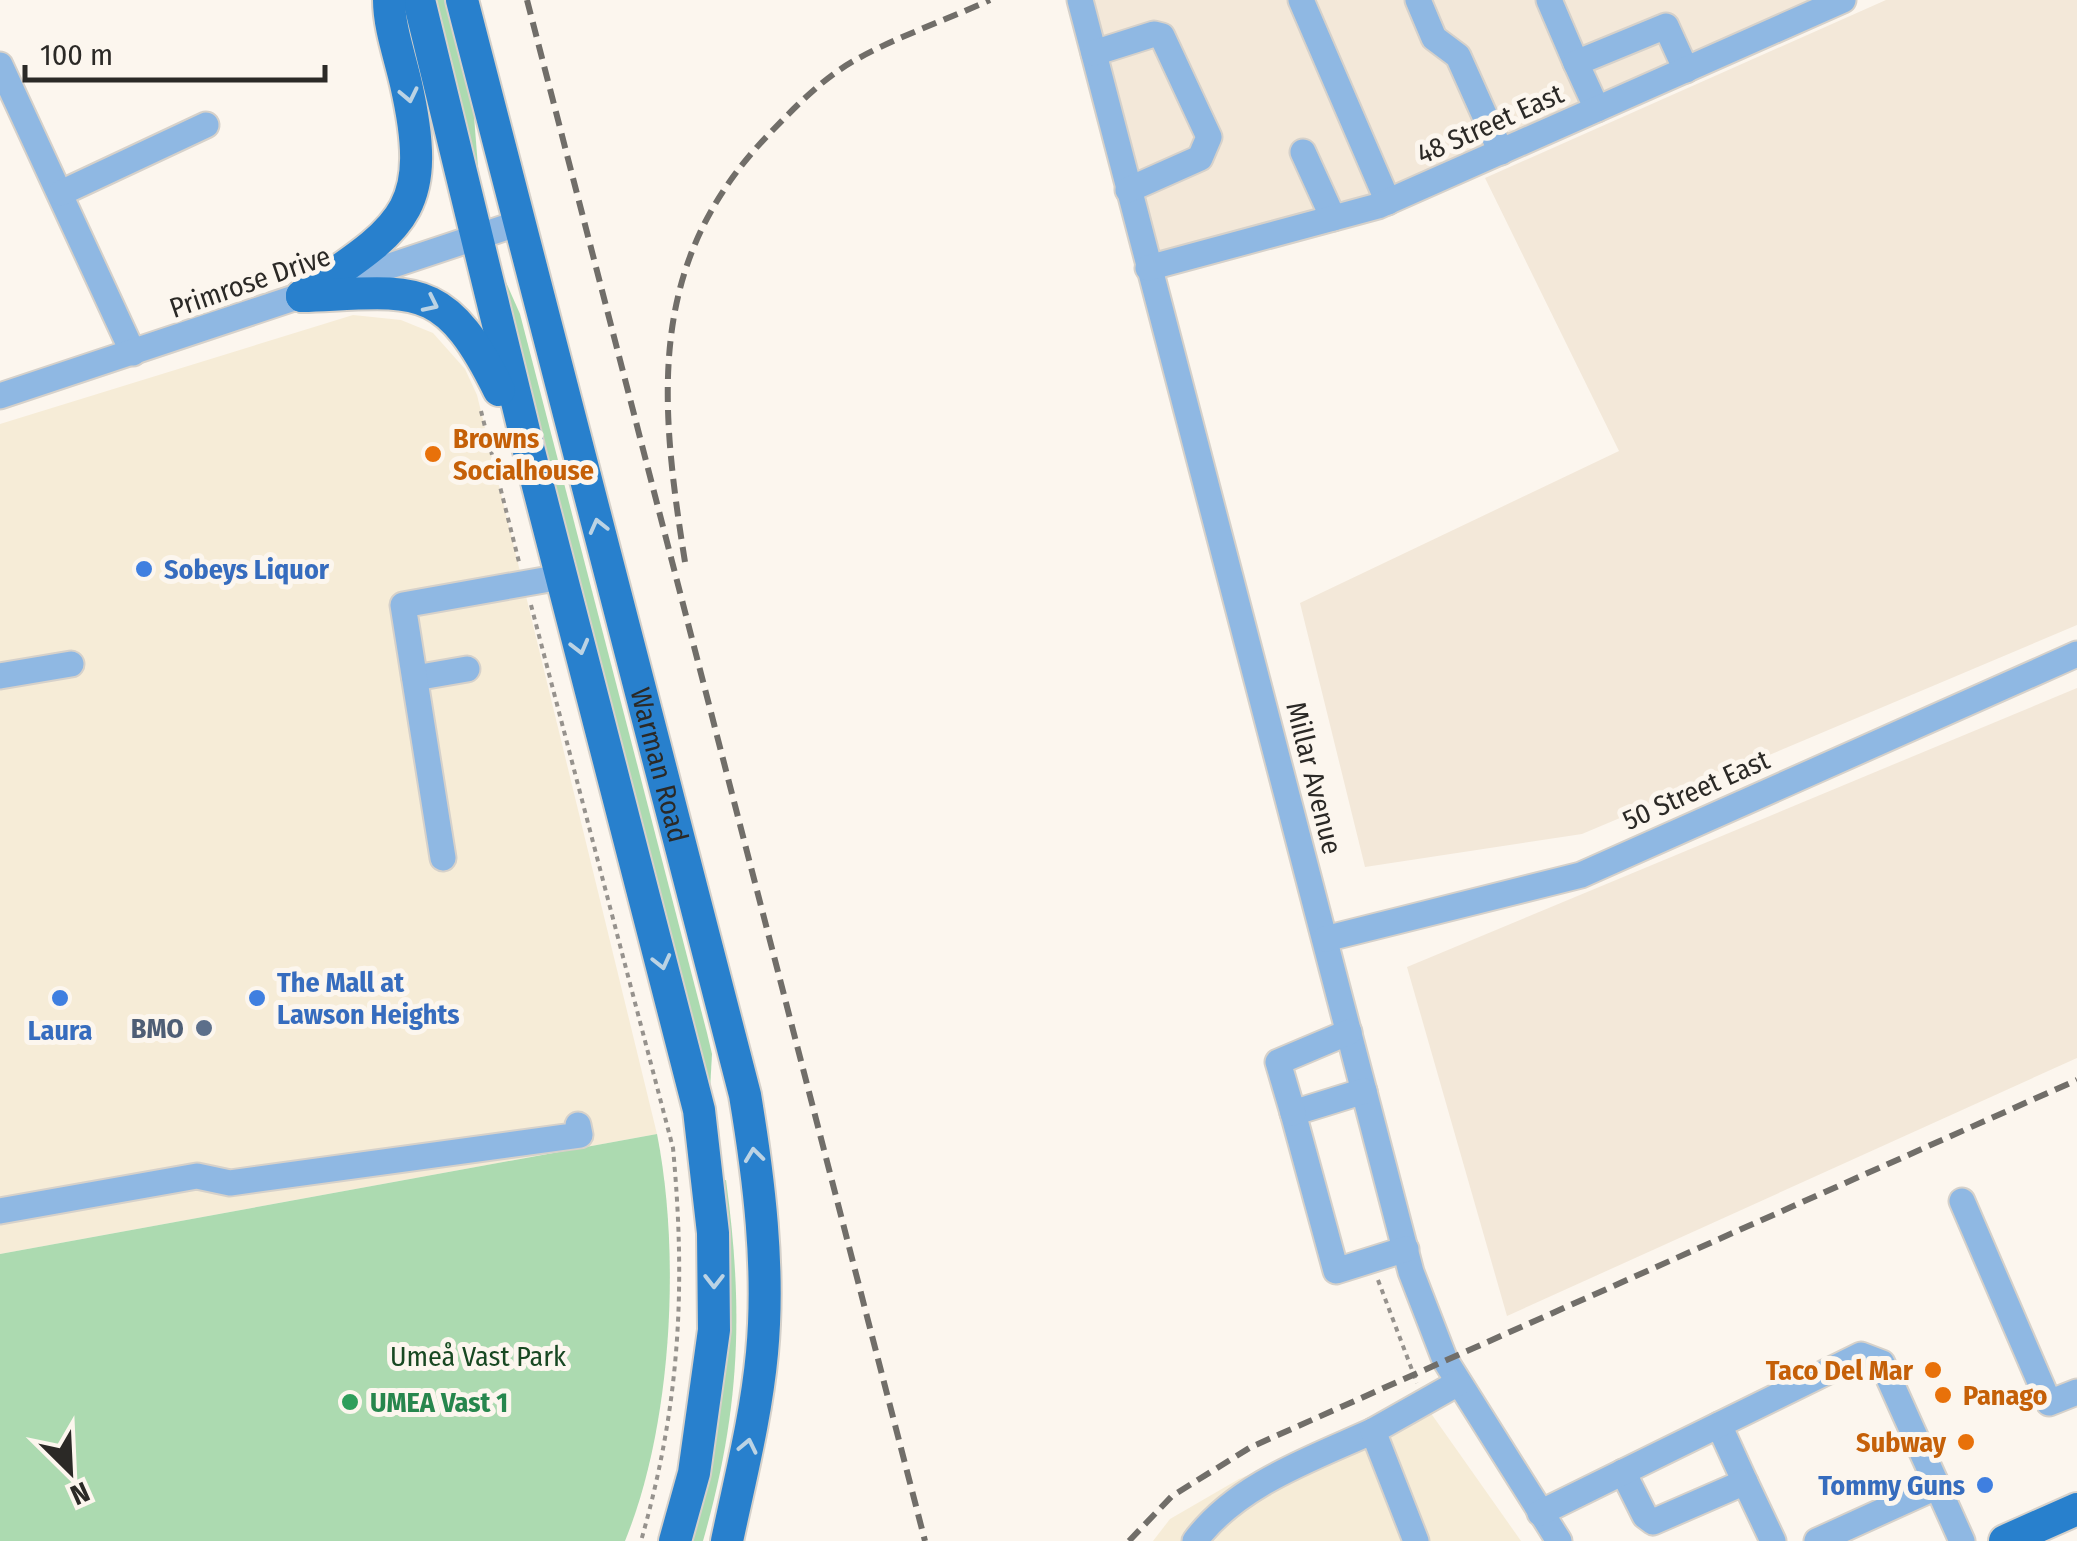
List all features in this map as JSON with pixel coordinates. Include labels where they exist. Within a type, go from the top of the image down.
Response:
[{"type":"main road","points":[[302,296],[382,240],[416,189],[416,128],[389,0]]},
{"type":"main road","name":"Warman Road","points":[[419,0],[529,452],[682,1040],[706,1159],[713,1233],[714,1330],[694,1473],[675,1541]]},
{"type":"main road","name":"Warman Road","points":[[462,0],[745,1095],[753,1144],[764,1284],[762,1350],[754,1416],[727,1541]]},
{"type":"main road","points":[[302,296],[396,291],[442,307],[461,324],[478,348],[529,452]]},
{"type":"main road","points":[[2005,1541],[2077,1510]]},
{"type":"street","name":"Millar Avenue","points":[[1080,0],[1428,1324],[1458,1383],[1559,1541]]},
{"type":"street","points":[[1300,0],[1388,202]]},
{"type":"street","points":[[1418,0],[1434,38],[1458,56],[1501,152]]},
{"type":"street","points":[[1549,0],[1596,109]]},
{"type":"street","name":"48 Street East","points":[[1148,268],[1388,202],[1843,0]]},
{"type":"street","points":[[1576,63],[1666,26],[1686,70]]},
{"type":"street","points":[[1094,53],[1162,36],[1208,138],[1200,158],[1128,190]]},
{"type":"street","points":[[0,64],[133,354]]},
{"type":"street","points":[[61,194],[206,125]]},
{"type":"street","points":[[1303,152],[1333,218]]},
{"type":"street","name":"Primrose Drive","points":[[0,396],[519,223]]},
{"type":"street","points":[[443,858],[403,605],[561,578]]},
{"type":"street","name":"50 Street East","points":[[1324,939],[1581,874],[2077,654]]},
{"type":"street","points":[[0,676],[71,664]]},
{"type":"street","points":[[415,678],[467,669]]},
{"type":"street","points":[[1349,1032],[1278,1062],[1336,1271],[1406,1250]]},
{"type":"street","points":[[1293,1113],[1364,1091]]},
{"type":"street","points":[[0,1211],[197,1176],[230,1183],[580,1135],[578,1126]]},
{"type":"street","points":[[1962,1202],[2048,1403],[2077,1392]]},
{"type":"street","points":[[1540,1512],[1861,1355],[1871,1355],[1882,1362],[1962,1541]]},
{"type":"street","points":[[1195,1541],[1224,1507],[1458,1383]]},
{"type":"street","points":[[1719,1425],[1773,1541]]},
{"type":"street","points":[[1373,1431],[1416,1541]]},
{"type":"street","points":[[1623,1472],[1644,1516],[1653,1522],[1746,1482]]},
{"type":"street","points":[[1817,1541],[1938,1486]]},
{"type":"path","points":[[477,396],[673,1148],[681,1236],[678,1364],[659,1476],[641,1541]]},
{"type":"path","points":[[1372,1262],[1396,1336],[1428,1400]]},
{"type":"shaded area","points":[[1080,0],[1843,0],[1378,206],[1148,268]]},
{"type":"shaded area","points":[[1886,0],[2077,0],[2077,625],[1582,834],[1365,867],[1300,603],[1619,451],[1485,178]]},
{"type":"shaded area","points":[[353,315],[401,320],[433,333],[465,369],[477,395],[657,1134],[0,1254],[0,424]]},
{"type":"shaded area","points":[[2077,688],[2077,1058],[1507,1316],[1407,967]]},
{"type":"shaded area","points":[[1423,1402],[1521,1541],[1153,1541],[1170,1519],[1239,1479]]},
{"type":"green space","points":[[432,0],[446,0],[473,103],[479,180]]},
{"type":"green space","points":[[505,280],[520,314],[707,1033],[712,1054],[710,1090],[498,283]]},
{"type":"green space","name":"Umeå Vast Park","points":[[657,1134],[669,1232],[668,1340],[653,1446],[625,1541],[0,1541],[0,1254]]},
{"type":"green space","points":[[726,1180],[736,1318],[731,1405],[703,1541],[688,1541],[721,1181]]},
{"type":"railway","points":[[527,0],[925,1541]]},
{"type":"railway","points":[[685,562],[670,444],[668,388],[671,334],[682,282],[701,231],[730,181],[770,133],[822,83],[873,51],[990,0]]},
{"type":"railway","points":[[1129,1541],[1172,1496],[1251,1447],[2077,1080]]},
{"type":"place","name":"Browns Socialhouse","points":[[433,454]]},
{"type":"place","name":"Sobeys Liquor","points":[[144,569]]},
{"type":"place","name":"Laura","points":[[60,998]]},
{"type":"place","name":"The Mall at Lawson Heights","points":[[257,998]]},
{"type":"place","name":"BMO","points":[[204,1028]]},
{"type":"place","name":"Taco Del Mar","points":[[1933,1370]]},
{"type":"place","name":"Panago","points":[[1943,1395]]},
{"type":"place","name":"UMEA Vast 1","points":[[350,1402]]},
{"type":"place","name":"Subway","points":[[1966,1442]]},
{"type":"place","name":"Tommy Guns","points":[[1985,1485]]}]
